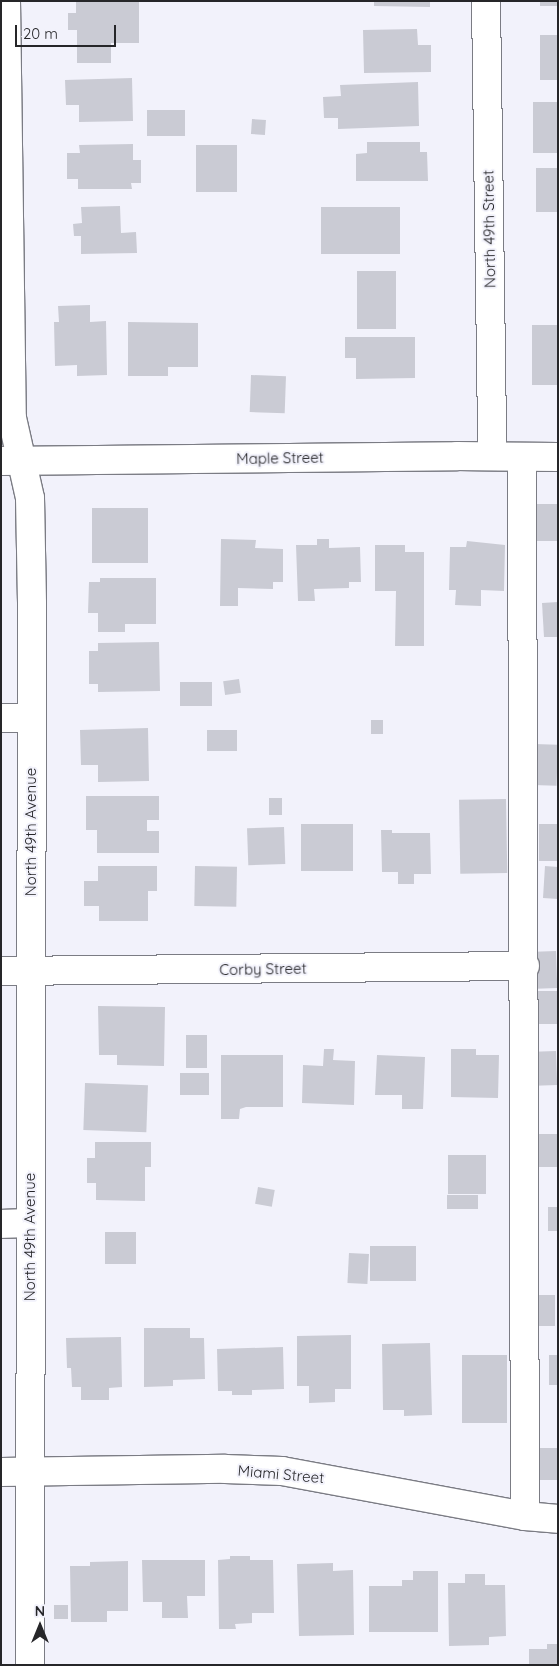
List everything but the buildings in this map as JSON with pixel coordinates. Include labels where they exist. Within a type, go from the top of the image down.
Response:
[{"type":"street","name":"North 49th Avenue","points":[[6,1],[11,461],[30,498],[30,1665]]},
{"type":"street","name":"North 49th Street","points":[[486,1],[492,456]]},
{"type":"street","points":[[522,457],[525,1516]]},
{"type":"street","name":"Maple Street","points":[[11,461],[558,457]]},
{"type":"street","points":[[1,718],[31,718]]},
{"type":"street","name":"Corby Street","points":[[1,971],[524,966]]},
{"type":"street","points":[[1,1224],[30,1223]]},
{"type":"street","name":"Miami Street","points":[[1,1472],[225,1469],[282,1471],[525,1516],[558,1519]]}]
